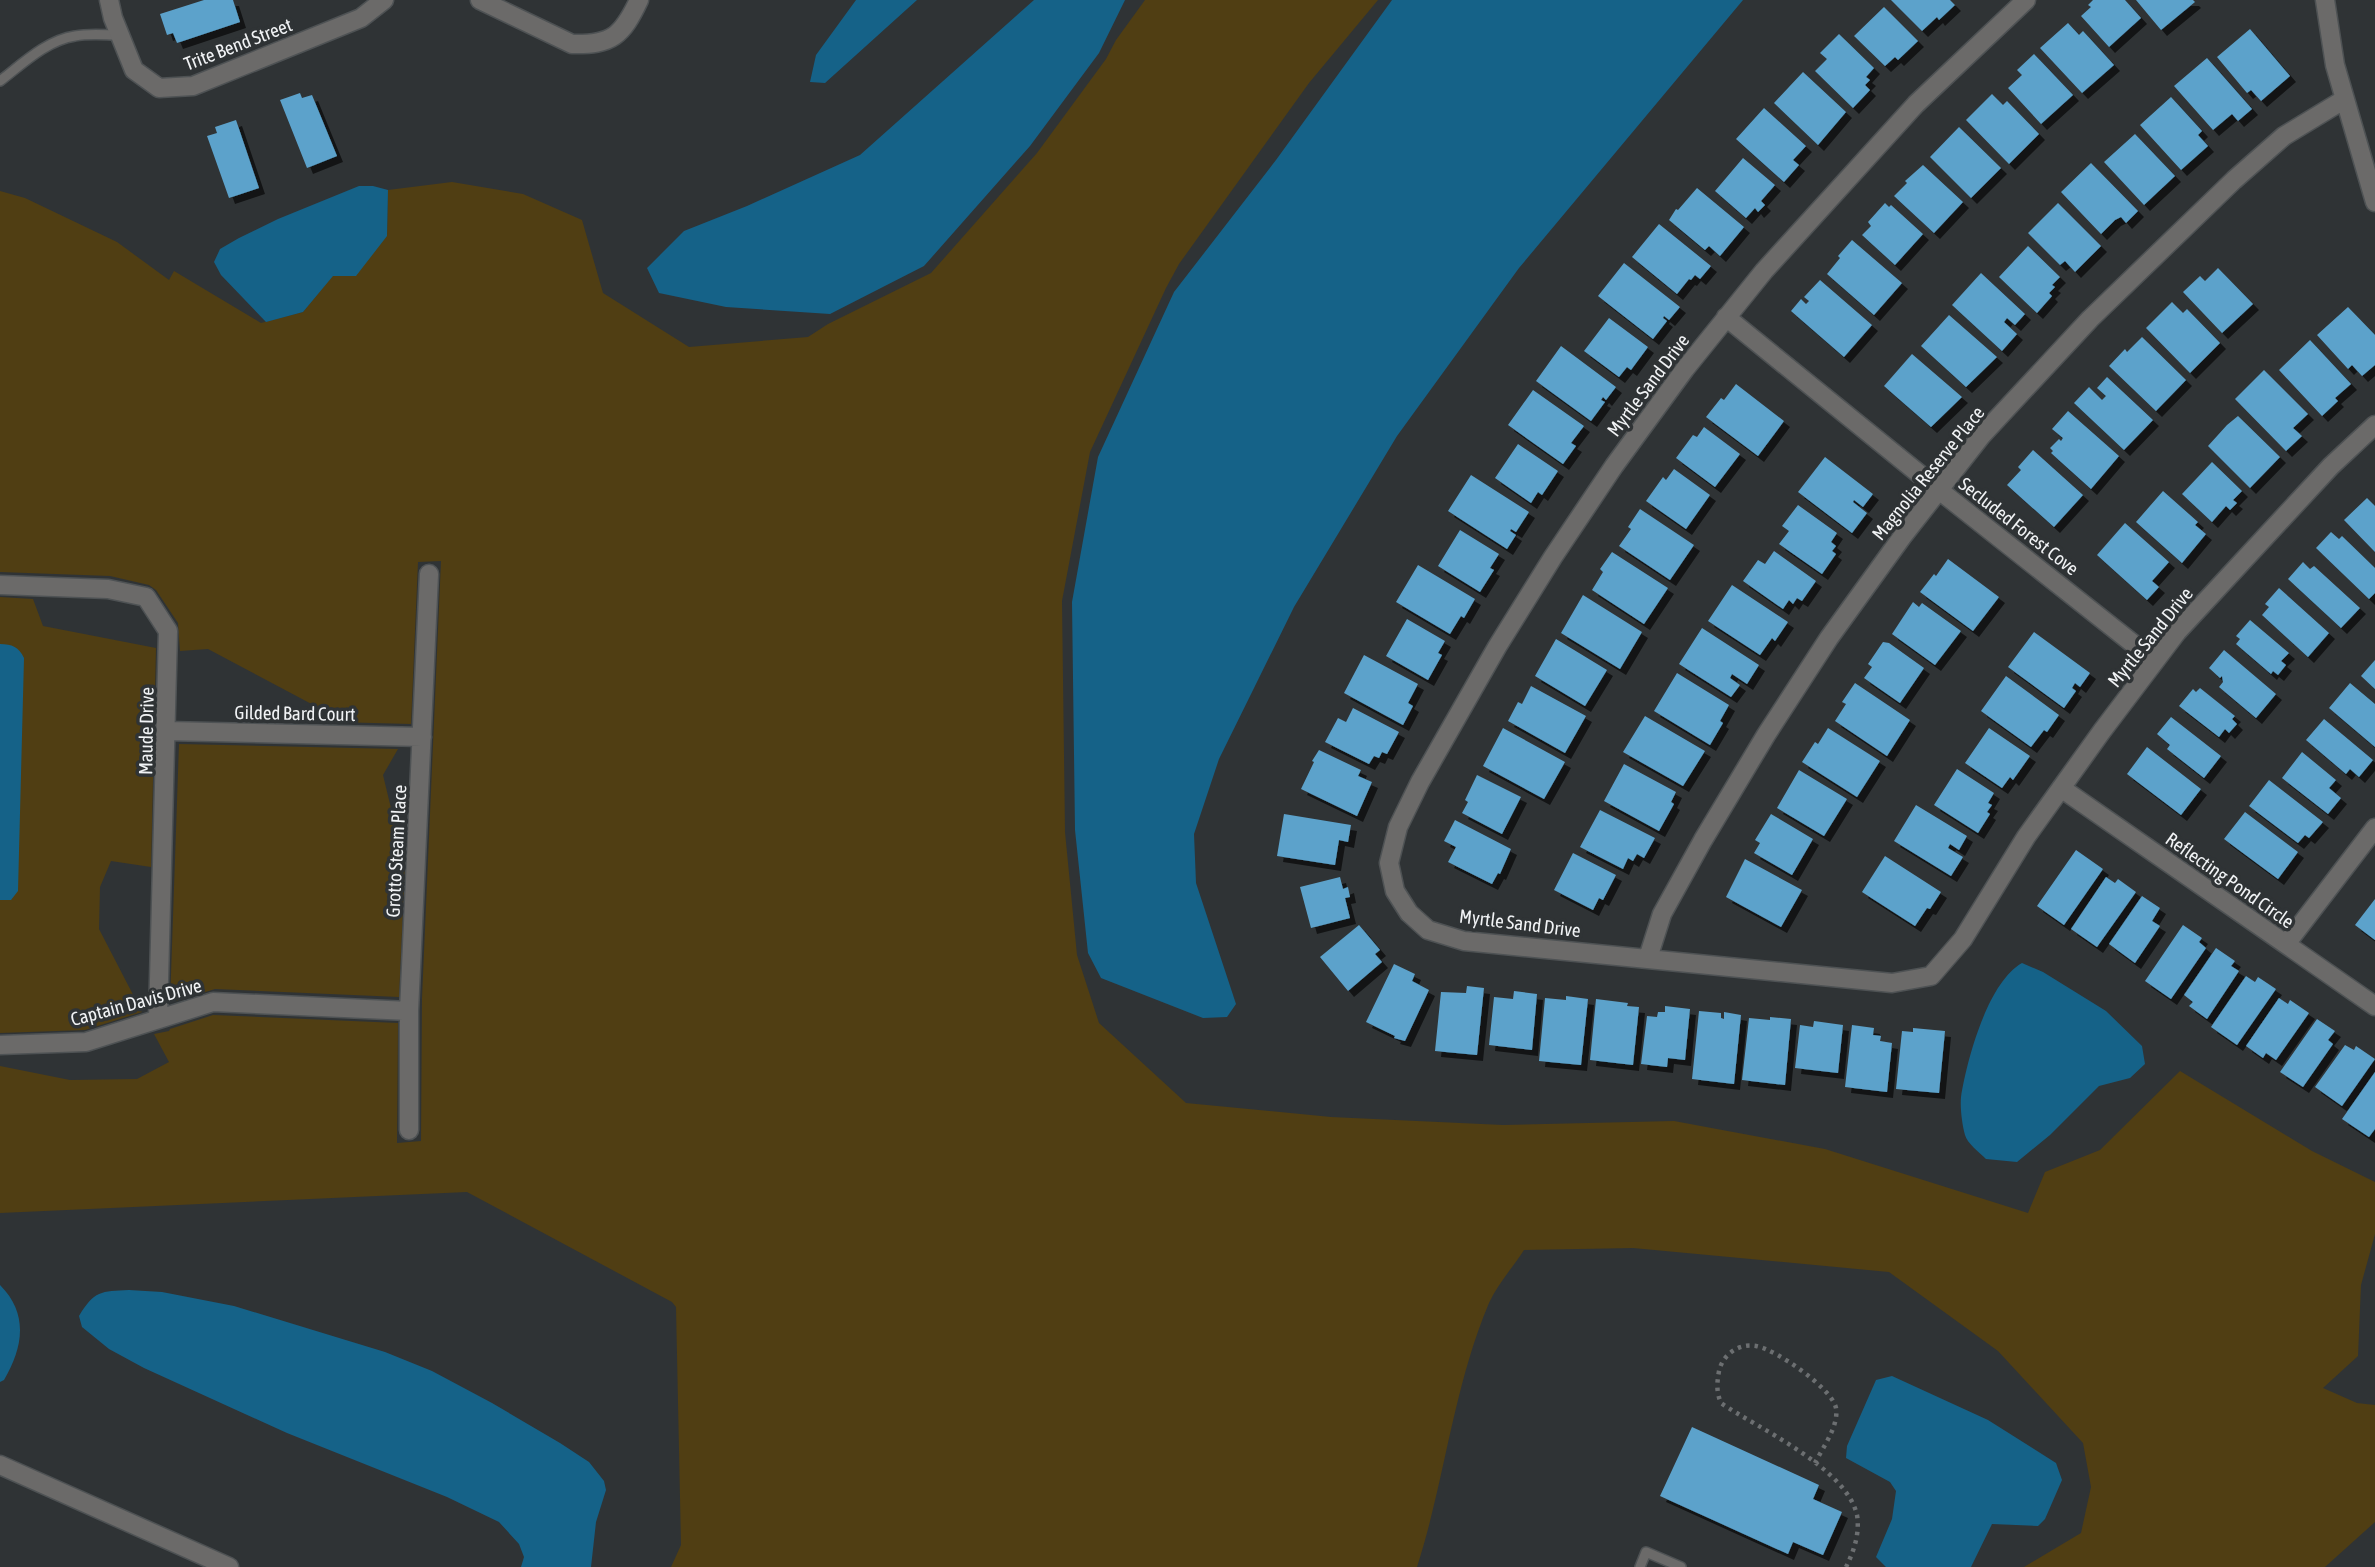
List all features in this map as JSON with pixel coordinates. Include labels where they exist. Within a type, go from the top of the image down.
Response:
[{"type":"street","name":"Trite Bend Street","points":[[109,0],[134,70],[159,88],[194,86],[361,18],[384,0]]},
{"type":"street","points":[[483,2],[572,44],[587,44],[605,42],[621,30],[639,0]]},
{"type":"street","name":"Myrtle Sand Drive","points":[[2026,0],[1916,104],[1764,271],[1685,369],[1614,466],[1497,647],[1420,782],[1398,827],[1389,863],[1395,891],[1409,913],[1428,930],[1464,941],[1892,983],[1931,976],[1963,939],[2026,838],[2177,632],[2331,466],[2375,425]]},
{"type":"street","points":[[2325,0],[2335,65],[2375,202]]},
{"type":"street","name":"Magnolia Reserve Place","points":[[1648,958],[1662,914],[1766,736],[1829,638],[1902,537],[1982,435],[2090,319],[2234,180],[2284,136],[2345,99]]},
{"type":"street","name":"Secluded Forest Cove","points":[[1726,317],[2155,661]]},
{"type":"street","name":"Grotto Steam Place","points":[[409,1130],[410,1011],[429,574]]},
{"type":"street","name":"Maude Drive","points":[[0,585],[108,589],[146,597],[168,631],[158,1019]]},
{"type":"street","name":"Gilded Bard Court","points":[[167,731],[422,737]]},
{"type":"street","name":"Reflecting Pond Circle","points":[[2062,788],[2375,1006]]},
{"type":"street","points":[[2286,944],[2375,828]]},
{"type":"street","name":"Captain Davis Drive","points":[[0,1045],[86,1042],[213,1002],[410,1011]]},
{"type":"street","points":[[0,1465],[229,1567]]},
{"type":"lane","points":[[0,81],[32,55],[60,40],[75,36],[120,35]]},
{"type":"lane","points":[[1640,1567],[1646,1552],[1681,1567]]},
{"type":"path","points":[[1815,1463],[1836,1421],[1836,1406],[1829,1394],[1786,1361],[1757,1346],[1739,1346],[1727,1355],[1721,1365],[1716,1391],[1721,1402],[1734,1412],[1765,1427],[1815,1463],[1843,1490],[1857,1514],[1858,1530],[1848,1565]]},
{"type":"shaded area","points":[[1145,0],[1378,0],[1309,83],[1179,264],[1090,452],[1062,601],[1065,832],[1077,955],[1099,1023],[1186,1103],[1331,1117],[1503,1125],[1674,1121],[1825,1149],[2028,1213],[2045,1172],[2100,1150],[2180,1071],[2312,1151],[2375,1182],[2375,1234],[2361,1285],[2358,1356],[2323,1388],[2357,1403],[2375,1405],[2375,1522],[2325,1567],[2024,1567],[2081,1533],[2091,1487],[2083,1443],[1998,1351],[1889,1272],[1633,1248],[1524,1250],[1501,1283],[1489,1303],[1466,1368],[1417,1567],[671,1567],[681,1545],[676,1307],[672,1302],[467,1192],[0,1213],[0,1066],[70,1080],[137,1079],[169,1062],[154,1034],[213,1015],[398,1023],[397,1143],[421,1141],[422,998],[441,561],[418,562],[411,724],[335,722],[336,717],[208,649],[180,651],[178,623],[156,590],[149,585],[110,576],[0,572],[0,191],[25,198],[117,242],[169,280],[174,271],[261,323],[303,312],[333,275],[387,236],[388,190],[452,182],[523,194],[582,220],[603,293],[689,347],[808,337],[828,324],[931,273],[1037,153],[1106,59],[1116,40]]},
{"type":"shaded area","points":[[0,597],[33,599],[43,626],[156,648],[151,867],[111,861],[100,887],[99,929],[142,1012],[85,1030],[0,1033]]},
{"type":"shaded area","points":[[179,744],[398,749],[383,775],[396,829],[406,840],[399,997],[215,989],[170,1003]]},
{"type":"water","points":[[856,0],[917,0],[825,83],[810,82],[816,55]]},
{"type":"water","points":[[1034,0],[1125,0],[1099,53],[1030,146],[924,266],[830,314],[726,307],[659,293],[647,268],[684,231],[860,155]]},
{"type":"water","points":[[1392,0],[1743,0],[1519,268],[1397,436],[1294,607],[1219,759],[1194,834],[1196,883],[1236,1004],[1227,1017],[1203,1018],[1101,978],[1088,953],[1075,830],[1072,602],[1098,457],[1174,292],[1276,160]]},
{"type":"water","points":[[359,186],[388,190],[387,236],[356,276],[333,276],[303,312],[266,322],[221,275],[214,262],[220,249],[278,219]]},
{"type":"water","points":[[0,644],[15,647],[24,658],[18,891],[11,900],[0,900]]},
{"type":"water","points":[[2022,963],[2043,972],[2106,1011],[2142,1046],[2145,1064],[2130,1078],[2099,1086],[2050,1135],[2017,1162],[1986,1159],[1966,1138],[1961,1097],[1974,1043],[1989,1004],[2010,973]]},
{"type":"water","points":[[0,1285],[16,1308],[20,1331],[15,1356],[4,1380],[0,1382]]},
{"type":"water","points":[[129,1290],[162,1292],[234,1306],[385,1352],[432,1371],[560,1443],[589,1462],[604,1481],[606,1490],[596,1522],[591,1567],[521,1567],[524,1557],[519,1544],[499,1522],[447,1497],[287,1433],[144,1368],[109,1349],[82,1327],[79,1316],[99,1294]]},
{"type":"water","points":[[1892,1376],[1988,1420],[2056,1463],[2062,1480],[2045,1519],[2038,1526],[1992,1524],[1971,1567],[1886,1567],[1876,1557],[1892,1519],[1896,1491],[1890,1482],[1846,1458],[1847,1446],[1876,1380]]},
{"type":"building","points":[[204,0],[233,0],[240,22],[177,43],[173,33],[167,35],[160,14]]},
{"type":"building","points":[[1891,0],[1950,0],[1955,5],[1922,31]]},
{"type":"building","points":[[2093,0],[2125,0],[2141,18],[2109,47],[2081,16],[2091,7],[2088,5]]},
{"type":"building","points":[[2136,0],[2193,0],[2195,2],[2161,30]]},
{"type":"building","points":[[1884,7],[1918,41],[1898,60],[1895,57],[1885,66],[1854,36]]},
{"type":"building","points":[[2068,23],[2079,35],[2083,31],[2114,65],[2082,93],[2040,48]]},
{"type":"building","points":[[2250,29],[2290,76],[2261,101],[2251,90],[2247,93],[2217,57]]},
{"type":"building","points":[[1839,34],[1874,68],[1866,77],[1870,80],[1865,85],[1870,90],[1853,108],[1815,71],[1827,59],[1820,53]]},
{"type":"building","points":[[2034,54],[2073,95],[2041,124],[2008,88],[2022,75],[2017,70]]},
{"type":"building","points":[[2207,58],[2252,109],[2238,121],[2232,114],[2213,130],[2174,86]]},
{"type":"building","points":[[1803,72],[1846,112],[1818,145],[1774,103]]},
{"type":"building","points":[[300,93],[302,98],[312,95],[337,156],[307,168],[280,100]]},
{"type":"building","points":[[1992,94],[2003,105],[2007,101],[2039,134],[2009,164],[1966,120]]},
{"type":"building","points":[[2171,97],[2202,131],[2198,135],[2208,146],[2181,170],[2140,125]]},
{"type":"building","points":[[1764,108],[1806,146],[1793,160],[1799,165],[1784,182],[1736,139]]},
{"type":"building","points":[[236,120],[259,188],[229,198],[207,136],[217,133],[215,127]]},
{"type":"building","points":[[1959,127],[2001,168],[1971,198],[1930,157]]},
{"type":"building","points":[[2135,134],[2175,176],[2144,205],[2104,162]]},
{"type":"building","points":[[1743,158],[1775,185],[1761,201],[1765,205],[1758,212],[1755,208],[1746,218],[1715,191]]},
{"type":"building","points":[[2091,163],[2138,211],[2126,223],[2121,217],[2115,220],[2101,234],[2061,192]]},
{"type":"building","points":[[1923,165],[1963,202],[1934,233],[1894,196],[1907,183],[1905,181]]},
{"type":"building","points":[[1697,188],[1744,227],[1720,256],[1709,246],[1705,250],[1669,220]]},
{"type":"building","points":[[1885,203],[1889,207],[1891,205],[1923,234],[1895,265],[1862,235],[1871,226],[1868,222]]},
{"type":"building","points":[[2058,203],[2101,246],[2075,272],[2065,261],[2060,265],[2028,233]]},
{"type":"building","points":[[1659,224],[1711,266],[1700,279],[1695,275],[1689,279],[1677,294],[1632,257]]},
{"type":"building","points":[[1852,240],[1902,283],[1874,315],[1827,274]]},
{"type":"building","points":[[2028,246],[2060,277],[2052,285],[2055,287],[2049,293],[2052,296],[2037,313],[1999,277]]},
{"type":"building","points":[[1624,263],[1680,307],[1669,320],[1664,316],[1667,321],[1653,339],[1598,296]]},
{"type":"building","points":[[2218,268],[2253,304],[2222,333],[2183,292],[2200,276],[2205,281]]},
{"type":"building","points":[[1981,273],[2025,314],[2015,325],[2007,318],[2004,322],[2017,334],[2002,351],[1952,305]]},
{"type":"building","points":[[1820,280],[1872,325],[1844,357],[1791,311],[1801,299],[1806,304],[1809,301],[1804,297]]},
{"type":"building","points":[[2172,302],[2183,313],[2187,309],[2220,343],[2190,373],[2146,328]]},
{"type":"building","points":[[2348,307],[2375,335],[2375,365],[2362,376],[2352,365],[2348,369],[2317,335]]},
{"type":"building","points":[[1949,315],[1997,357],[1966,387],[1921,346]]},
{"type":"building","points":[[1609,318],[1648,347],[1631,370],[1627,367],[1619,377],[1584,351]]},
{"type":"building","points":[[2142,337],[2186,380],[2156,411],[2109,366],[2125,349],[2127,352]]},
{"type":"building","points":[[2310,340],[2351,384],[2335,398],[2338,401],[2322,416],[2279,370]]},
{"type":"building","points":[[1561,346],[1616,387],[1606,400],[1603,397],[1601,400],[1605,402],[1591,421],[1536,381]]},
{"type":"building","points":[[1912,354],[1962,397],[1931,427],[1884,386]]},
{"type":"building","points":[[2264,370],[2308,414],[2293,428],[2302,436],[2286,451],[2235,399]]},
{"type":"building","points":[[2107,377],[2153,420],[2124,450],[2074,403],[2089,387],[2102,400],[2106,396],[2097,388]]},
{"type":"building","points":[[1736,384],[1784,421],[1758,456],[1706,417]]},
{"type":"building","points":[[1533,390],[1584,426],[1571,443],[1576,446],[1563,464],[1508,425]]},
{"type":"building","points":[[2068,411],[2119,456],[2091,489],[2051,453],[2053,451],[2050,448],[2063,438],[2052,429]]},
{"type":"building","points":[[2238,416],[2280,457],[2250,488],[2208,446]]},
{"type":"building","points":[[1704,427],[1740,454],[1715,487],[1676,458],[1693,435],[1697,437]]},
{"type":"building","points":[[1518,444],[1558,471],[1542,495],[1538,492],[1531,503],[1495,478]]},
{"type":"building","points":[[2033,450],[2083,495],[2054,527],[2007,485],[2021,470],[2018,467]]},
{"type":"building","points":[[1825,457],[1873,494],[1863,507],[1854,500],[1853,502],[1867,513],[1852,533],[1798,492]]},
{"type":"building","points":[[2212,462],[2242,491],[2233,500],[2237,503],[2230,510],[2226,506],[2212,522],[2182,494]]},
{"type":"building","points":[[1674,469],[1710,495],[1686,529],[1646,501],[1663,477],[1666,480]]},
{"type":"building","points":[[1471,475],[1529,512],[1516,532],[1511,529],[1516,535],[1507,549],[1448,511]]},
{"type":"building","points":[[2163,491],[2198,522],[2195,525],[2206,534],[2182,563],[2136,522]]},
{"type":"building","points":[[2367,498],[2375,506],[2375,552],[2344,520]]},
{"type":"building","points":[[1798,505],[1837,533],[1831,542],[1836,546],[1832,551],[1836,554],[1822,574],[1779,544],[1789,531],[1782,526]]},
{"type":"building","points":[[1640,509],[1694,545],[1670,580],[1619,546]]},
{"type":"building","points":[[2125,523],[2169,562],[2152,581],[2159,587],[2147,600],[2097,555]]},
{"type":"building","points":[[1460,530],[1499,554],[1490,568],[1494,570],[1480,592],[1438,566]]},
{"type":"building","points":[[2331,532],[2339,539],[2342,536],[2375,568],[2375,593],[2369,599],[2316,548]]},
{"type":"building","points":[[1774,551],[1816,581],[1802,601],[1797,598],[1793,604],[1789,600],[1783,609],[1743,581],[1758,560],[1765,564]]},
{"type":"building","points":[[1612,552],[1668,588],[1644,624],[1592,590],[1603,572],[1600,569]]},
{"type":"building","points":[[1948,559],[1999,597],[1973,631],[1920,592]]},
{"type":"building","points":[[2303,562],[2310,569],[2314,566],[2360,608],[2341,628],[2288,579]]},
{"type":"building","points":[[1418,565],[1475,599],[1450,634],[1396,602]]},
{"type":"building","points":[[1732,585],[1788,622],[1775,641],[1772,638],[1760,655],[1708,621]]},
{"type":"building","points":[[2279,588],[2329,633],[2308,657],[2262,615],[2269,607],[2265,604]]},
{"type":"building","points":[[1583,595],[1642,632],[1620,669],[1561,633]]},
{"type":"building","points":[[1913,602],[1919,607],[1922,603],[1961,631],[1935,665],[1892,634]]},
{"type":"building","points":[[1407,619],[1445,641],[1438,653],[1442,655],[1428,680],[1386,656]]},
{"type":"building","points":[[2250,620],[2289,653],[2281,661],[2286,665],[2278,675],[2273,671],[2271,674],[2236,644],[2240,639],[2236,636]]},
{"type":"building","points":[[1702,628],[1759,665],[1747,684],[1732,674],[1730,678],[1740,685],[1731,697],[1679,664]]},
{"type":"building","points":[[2034,632],[2090,673],[2080,687],[2075,683],[2072,688],[2076,691],[2064,708],[2008,667]]},
{"type":"building","points":[[1556,639],[1607,670],[1585,706],[1535,676]]},
{"type":"building","points":[[1883,642],[1889,643],[1924,668],[1900,703],[1864,678],[1872,667],[1868,664]]},
{"type":"building","points":[[2224,650],[2276,694],[2256,718],[2219,687],[2223,682],[2222,676],[2220,678],[2209,668]]},
{"type":"building","points":[[1364,655],[1418,684],[1408,703],[1413,706],[1403,725],[1344,693]]},
{"type":"building","points":[[2375,660],[2375,689],[2361,676]]},
{"type":"building","points":[[1677,673],[1729,705],[1720,721],[1723,723],[1710,745],[1654,711]]},
{"type":"building","points":[[2006,676],[2059,715],[2047,732],[2044,730],[2031,747],[1981,711]]},
{"type":"building","points":[[1855,683],[1910,720],[1887,756],[1835,721],[1846,704],[1842,702]]},
{"type":"building","points":[[2350,683],[2375,704],[2375,747],[2329,708]]},
{"type":"building","points":[[1531,686],[1586,716],[1565,753],[1508,721],[1518,702],[1522,704]]},
{"type":"building","points":[[2200,688],[2235,716],[2232,719],[2237,724],[2229,733],[2225,729],[2219,737],[2179,706],[2193,689],[2196,692]]},
{"type":"building","points":[[1353,708],[1399,732],[1387,754],[1382,752],[1379,758],[1374,756],[1369,764],[1325,742],[1338,718],[1346,722]]},
{"type":"building","points":[[1645,716],[1705,751],[1683,786],[1623,752]]},
{"type":"building","points":[[2171,717],[2221,756],[2204,778],[2167,749],[2170,745],[2157,734]]},
{"type":"building","points":[[2324,719],[2373,760],[2359,777],[2350,769],[2346,774],[2306,740]]},
{"type":"building","points":[[1503,728],[1565,762],[1544,799],[1483,766]]},
{"type":"building","points":[[1828,728],[1880,761],[1857,797],[1802,762]]},
{"type":"building","points":[[1989,728],[2030,756],[2013,780],[2010,777],[2002,788],[1965,763]]},
{"type":"building","points":[[2147,747],[2201,789],[2181,815],[2127,774]]},
{"type":"building","points":[[1319,750],[1361,770],[1358,776],[1372,782],[1357,816],[1301,789]]},
{"type":"building","points":[[2302,752],[2336,780],[2329,788],[2341,798],[2328,814],[2282,778]]},
{"type":"building","points":[[1624,764],[1676,792],[1671,802],[1674,804],[1659,831],[1604,801]]},
{"type":"building","points":[[1957,769],[1994,793],[1988,803],[1992,805],[1987,812],[1990,814],[1978,833],[1934,805]]},
{"type":"building","points":[[1799,770],[1847,799],[1824,836],[1777,808]]},
{"type":"building","points":[[1477,775],[1521,797],[1502,834],[1462,813]]},
{"type":"building","points":[[2269,780],[2323,822],[2309,838],[2305,835],[2298,843],[2249,806]]},
{"type":"building","points":[[1916,805],[1967,836],[1959,850],[1950,844],[1948,848],[1963,857],[1951,876],[1894,841]]},
{"type":"building","points":[[1600,810],[1655,838],[1644,858],[1637,854],[1633,861],[1628,858],[1623,869],[1580,847]]},
{"type":"building","points":[[2245,812],[2298,852],[2278,879],[2224,839]]},
{"type":"building","points":[[1284,814],[1351,825],[1348,842],[1339,840],[1335,865],[1277,856]]},
{"type":"building","points":[[1771,814],[1813,839],[1792,875],[1754,853],[1760,843],[1755,840]]},
{"type":"building","points":[[1455,820],[1511,849],[1500,874],[1498,873],[1492,884],[1448,862],[1456,847],[1444,841]]},
{"type":"building","points":[[2076,850],[2103,869],[2064,925],[2037,906]]},
{"type":"building","points":[[1573,853],[1616,875],[1603,900],[1599,898],[1593,910],[1554,890]]},
{"type":"building","points":[[1885,856],[1941,892],[1915,926],[1862,892]]},
{"type":"building","points":[[1745,859],[1802,890],[1781,927],[1726,897]]},
{"type":"building","points":[[1340,877],[1343,889],[1348,887],[1350,897],[1345,898],[1350,918],[1311,928],[1300,887]]},
{"type":"building","points":[[2106,877],[2115,883],[2118,879],[2136,892],[2097,947],[2071,929]]},
{"type":"building","points":[[2142,896],[2160,908],[2152,921],[2160,926],[2135,963],[2109,944]]},
{"type":"building","points":[[2375,899],[2375,940],[2355,925]]},
{"type":"building","points":[[1359,925],[1380,950],[1375,954],[1382,962],[1348,991],[1320,957]]},
{"type":"building","points":[[2183,925],[2202,938],[2199,942],[2206,948],[2171,999],[2145,981]]},
{"type":"building","points":[[2216,948],[2235,961],[2231,966],[2239,971],[2207,1019],[2189,1006],[2193,1002],[2184,995]]},
{"type":"building","points":[[1394,964],[1415,974],[1412,981],[1429,990],[1405,1041],[1394,1038],[1395,1036],[1366,1022]]},
{"type":"building","points":[[2246,976],[2255,982],[2258,977],[2276,989],[2237,1045],[2211,1027]]},
{"type":"building","points":[[1467,986],[1484,988],[1477,1055],[1435,1051],[1441,992],[1466,993]]},
{"type":"building","points":[[1514,991],[1537,994],[1532,1050],[1489,1045],[1494,997],[1513,999]]},
{"type":"building","points":[[1566,996],[1588,999],[1581,1065],[1539,1061],[1545,998],[1566,1000]]},
{"type":"building","points":[[2279,998],[2288,1004],[2290,1000],[2309,1013],[2276,1060],[2266,1053],[2263,1058],[2246,1046]]},
{"type":"building","points":[[1596,999],[1639,1007],[1633,1065],[1590,1060]]},
{"type":"building","points":[[1665,1006],[1690,1009],[1685,1060],[1668,1058],[1667,1067],[1641,1064],[1647,1016],[1657,1017],[1658,1012],[1665,1012]]},
{"type":"building","points":[[1699,1011],[1721,1013],[1721,1018],[1724,1019],[1724,1012],[1741,1015],[1734,1084],[1692,1079]]},
{"type":"building","points":[[1770,1017],[1791,1019],[1785,1085],[1742,1080],[1749,1018],[1770,1020]]},
{"type":"building","points":[[2317,1019],[2335,1031],[2328,1040],[2333,1044],[2303,1087],[2280,1072]]},
{"type":"building","points":[[1814,1021],[1843,1025],[1838,1073],[1795,1068],[1800,1025],[1813,1027]]},
{"type":"building","points":[[1852,1025],[1874,1028],[1873,1035],[1881,1036],[1880,1041],[1892,1043],[1887,1092],[1845,1087]]},
{"type":"building","points":[[1913,1028],[1945,1031],[1939,1093],[1896,1089],[1902,1031],[1913,1032]]},
{"type":"building","points":[[2345,1045],[2354,1050],[2356,1046],[2375,1059],[2342,1106],[2315,1087]]},
{"type":"building","points":[[2375,1072],[2375,1129],[2369,1137],[2342,1119]]},
{"type":"building","points":[[1692,1427],[1819,1485],[1813,1499],[1842,1512],[1823,1555],[1793,1542],[1788,1554],[1660,1496]]}]
